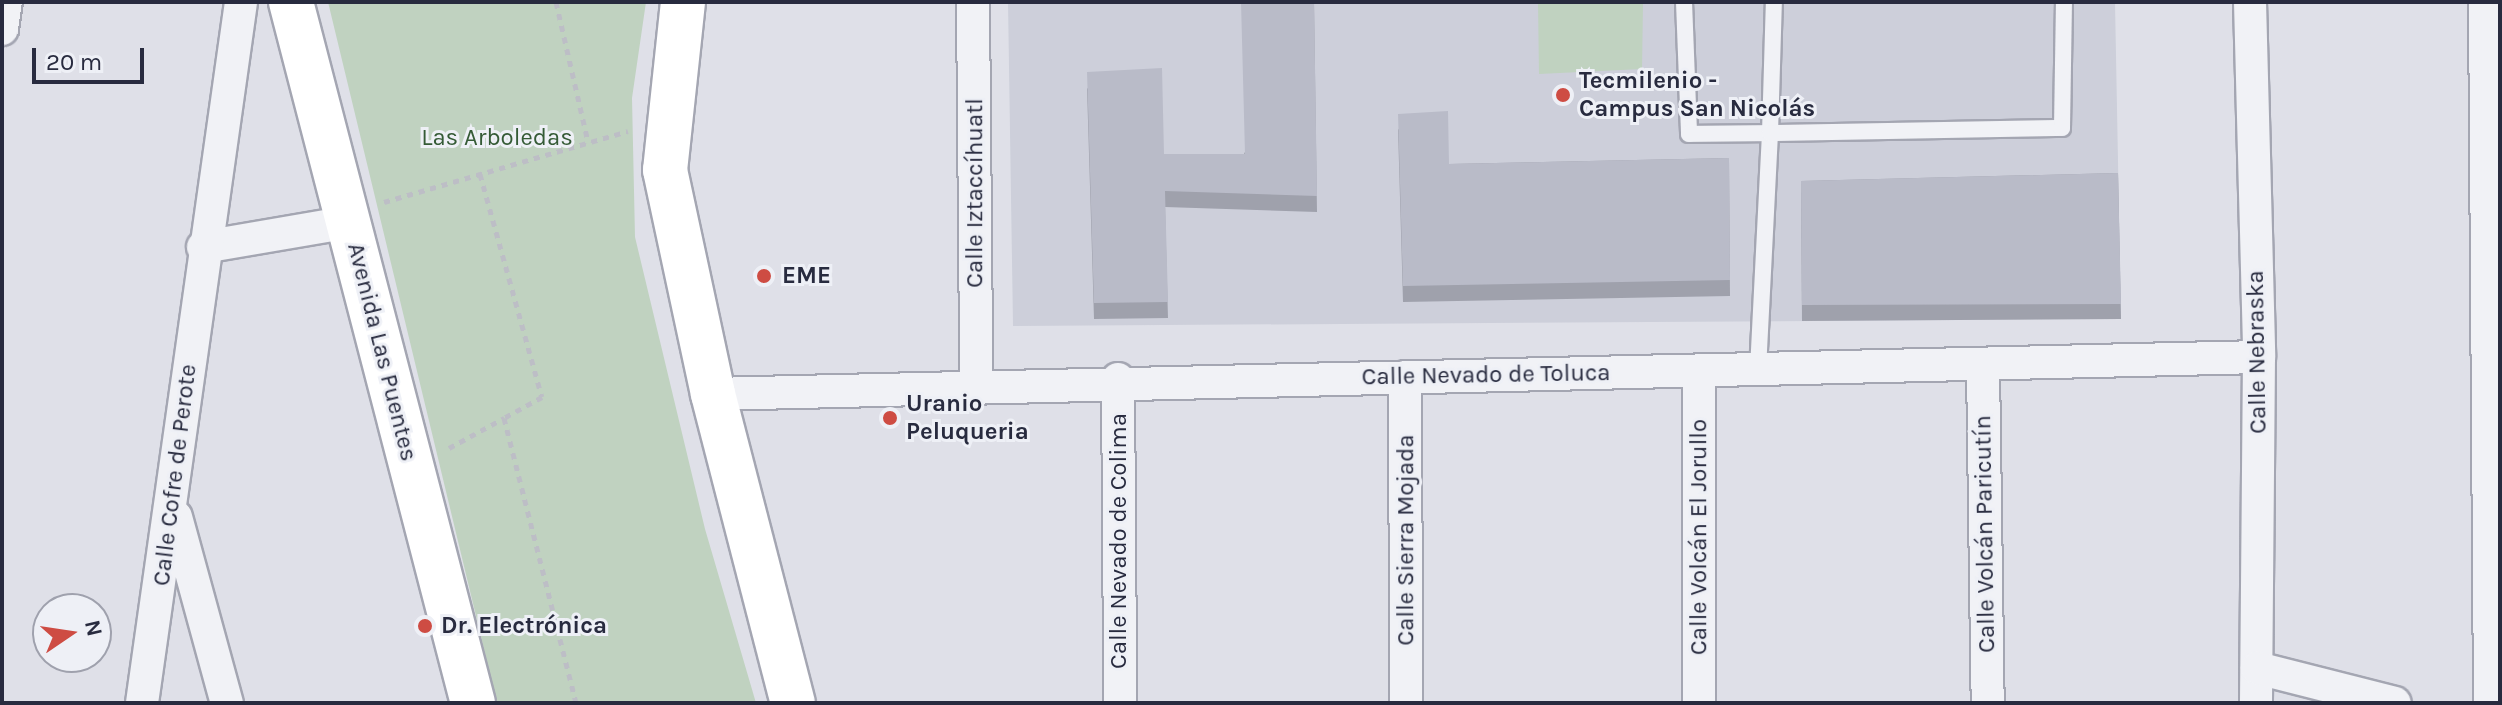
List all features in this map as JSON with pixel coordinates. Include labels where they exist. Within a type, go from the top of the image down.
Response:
[{"type":"street","points":[[2,29],[6,2]]},
{"type":"street","name":"Calle Cofre de Perote","points":[[142,703],[173,507],[203,247],[241,2]]},
{"type":"street","name":"Avenida Las Puentes","points":[[291,2],[362,213],[473,703]]},
{"type":"street","points":[[683,2],[665,170],[713,394],[793,703]]},
{"type":"street","name":"Calle Iztaccíhuatl","points":[[973,2],[976,383]]},
{"type":"street","name":"Calle Nebraska","points":[[2250,2],[2259,357],[2256,703]]},
{"type":"street","points":[[2485,2],[2490,703]]},
{"type":"street","points":[[203,247],[362,213]]},
{"type":"street","name":"Calle Nevado de Toluca","points":[[713,394],[1118,379],[1699,372],[2259,357]]},
{"type":"street","name":"Calle Volcán Paricutín","points":[[1983,365],[1988,703]]},
{"type":"street","name":"Calle Volcán El Jorullo","points":[[1699,372],[1699,703]]},
{"type":"street","name":"Calle Sierra Mojada","points":[[1405,377],[1406,703]]},
{"type":"street","name":"Calle Nevado de Colima","points":[[1118,379],[1120,703]]},
{"type":"street","points":[[173,507],[227,703]]},
{"type":"street","points":[[2257,668],[2395,703]]},
{"type":"lane","points":[[1684,2],[1687,132],[1770,133],[2062,128],[2064,2]]},
{"type":"lane","points":[[1758,370],[1774,2]]},
{"type":"path","points":[[556,2],[588,142]]},
{"type":"path","points":[[362,213],[480,174],[633,130]]},
{"type":"path","points":[[435,456],[542,397],[480,174]]},
{"type":"path","points":[[504,418],[576,703]]},
{"type":"shaded area","name":"Tecmilenio - Campus San Nicolás","points":[[1008,2],[2115,2],[2121,319],[1013,326]]},
{"type":"green space","name":"Las Arboledas","points":[[328,2],[646,2],[632,98],[635,237],[705,529],[756,703],[497,703]]},
{"type":"green space","points":[[1538,2],[1643,2],[1642,69],[1539,74]]},
{"type":"building","points":[[1241,2],[1314,2],[1317,196],[1165,191],[1168,302],[1094,303],[1087,72],[1162,68],[1164,154],[1245,154]]},
{"type":"building","points":[[1448,111],[1449,164],[1729,158],[1730,280],[1403,286],[1398,114]]},
{"type":"building","points":[[2118,173],[2121,304],[1802,305],[1801,181]]},
{"type":"place","name":"Tecmilenio - Campus San Nicolás","points":[[1563,95]]},
{"type":"place","name":"EME","points":[[764,276]]},
{"type":"place","name":"Uranio Peluqueria","points":[[890,418]]},
{"type":"place","name":"Dr. Electrónica","points":[[425,626]]}]
